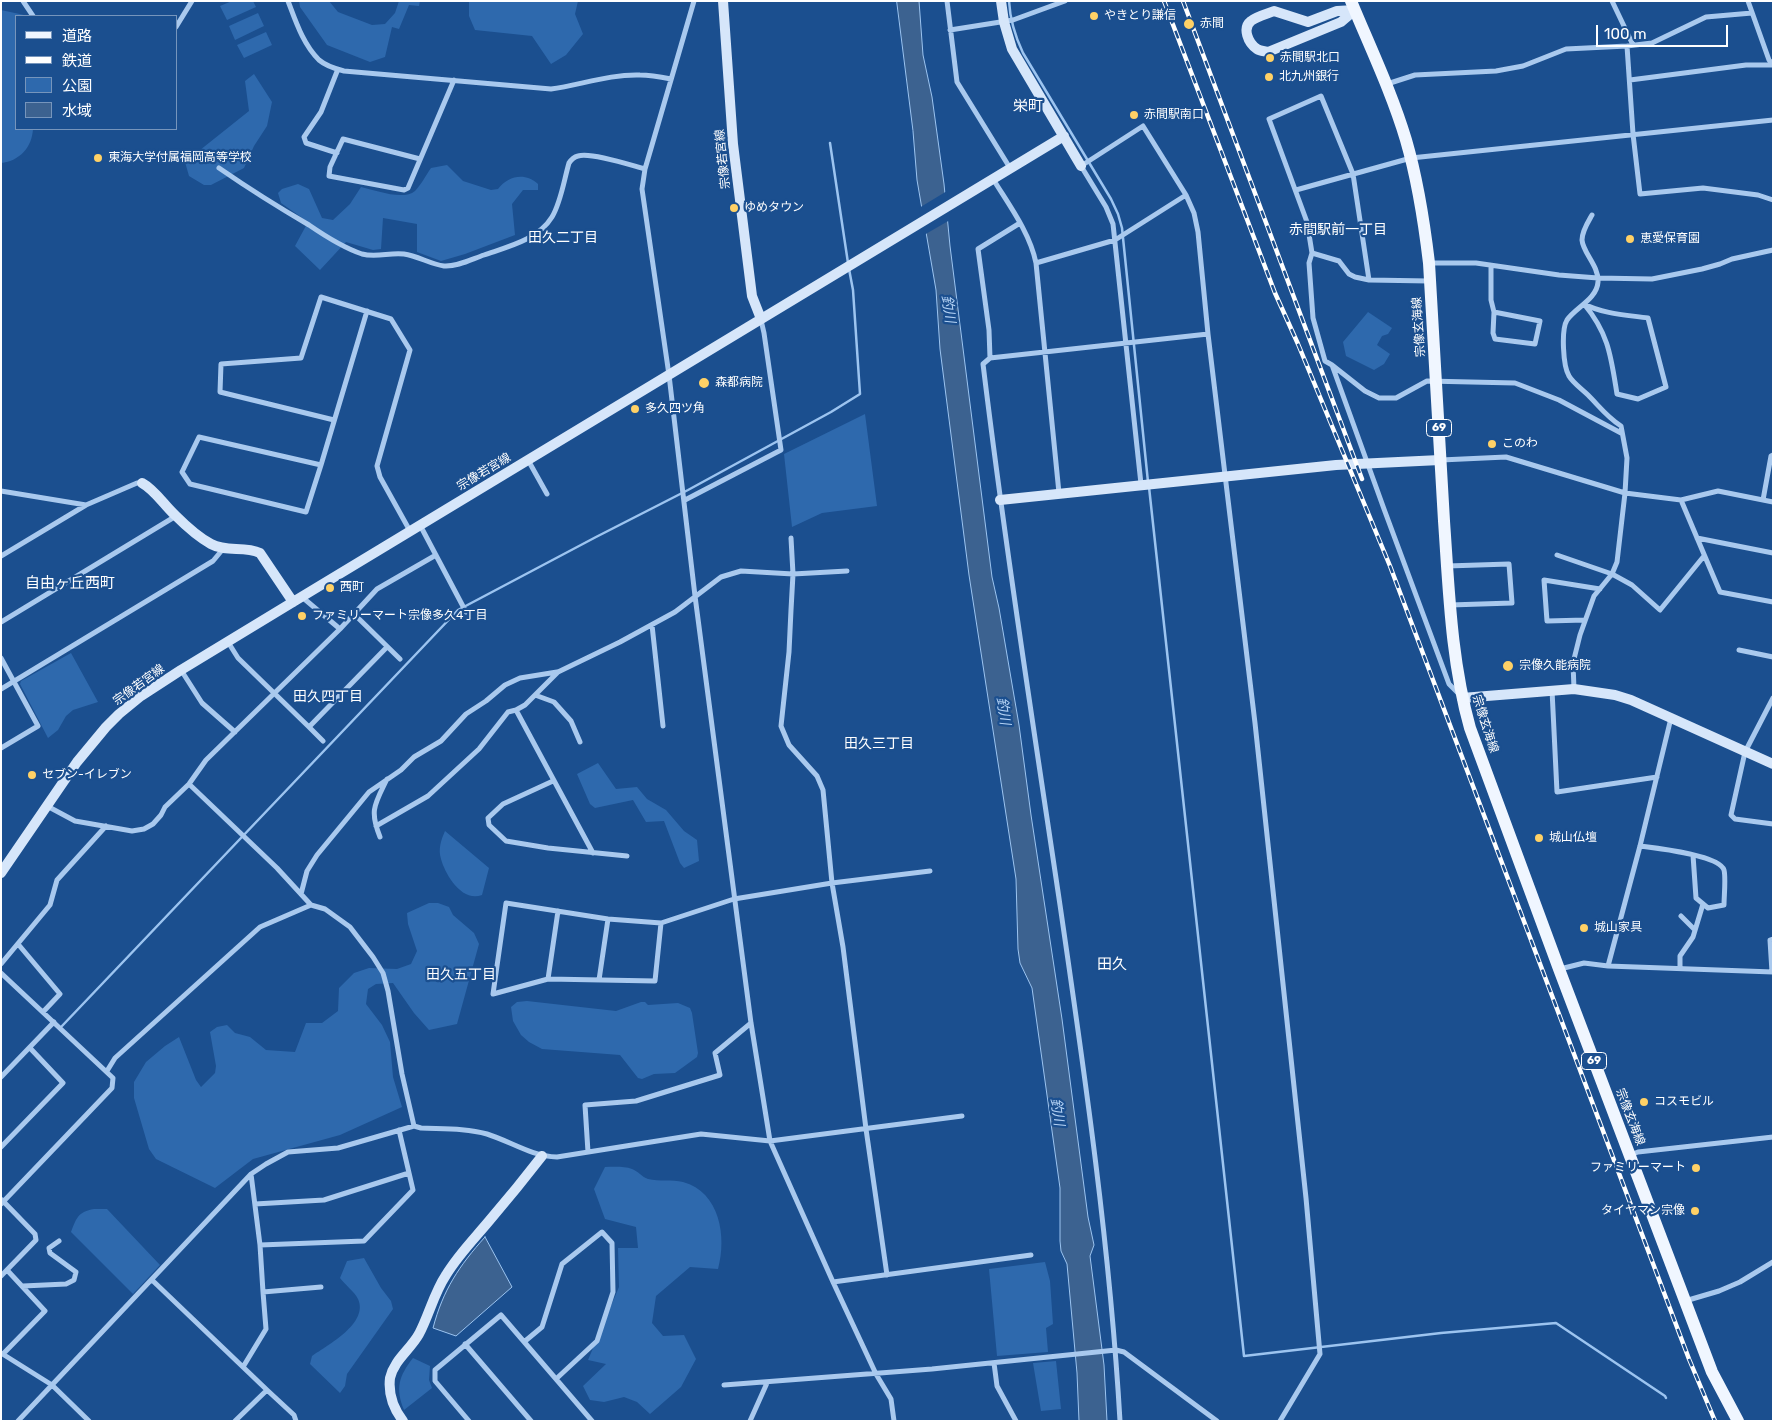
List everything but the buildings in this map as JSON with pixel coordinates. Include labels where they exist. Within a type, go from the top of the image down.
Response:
[{"type":"main road","name":"宗像玄海線","points":[[1353,6],[1400,121],[1411,158],[1424,222],[1429,264],[1450,605],[1457,673],[1470,728],[1712,1372],[1738,1421]]},
{"type":"street","points":[[23,1],[32,15]]},
{"type":"street","points":[[178,24],[192,1]]},
{"type":"street","points":[[288,1],[302,36],[320,61],[344,71],[550,89],[572,86],[608,77],[640,74],[671,79]]},
{"type":"street","points":[[694,1],[645,169],[642,189],[669,375],[695,596],[750,1023],[770,1141],[876,1374],[891,1399],[894,1421]]},
{"type":"street","name":"宗像若宮線","points":[[1,873],[77,762],[106,727],[142,696],[181,670],[760,319],[752,296],[733,144],[723,1]]},
{"type":"street","points":[[947,1],[957,82],[1010,168]]},
{"type":"street","points":[[1001,1],[1004,22],[1012,49],[1106,207],[1113,224],[1141,484]]},
{"type":"street","points":[[950,30],[1004,22],[1065,1]]},
{"type":"street","points":[[1612,1],[1630,45],[1633,134],[1640,194],[1703,188],[1758,195],[1773,200]]},
{"type":"street","points":[[1748,1],[1769,60],[1773,65]]},
{"type":"street","points":[[1353,6],[1341,22],[1268,52],[1259,51],[1247,36],[1246,27],[1250,22],[1274,11],[1308,22],[1353,6]]},
{"type":"street","points":[[1385,84],[1415,75],[1496,72],[1523,66],[1566,49],[1630,45],[1657,41],[1706,17],[1752,13]]},
{"type":"street","points":[[1630,80],[1746,65],[1773,65]]},
{"type":"street","points":[[337,153],[306,143],[304,137],[321,112],[338,69]]},
{"type":"street","points":[[420,159],[343,139],[330,166],[329,176],[404,190],[408,188],[454,80]]},
{"type":"street","points":[[1369,280],[1353,174],[1321,96],[1269,119],[1307,222],[1312,253],[1310,263],[1313,318],[1325,361],[1365,391],[1379,398],[1396,398],[1427,381],[1514,383],[1559,400],[1622,433]]},
{"type":"street","points":[[1296,190],[1411,158],[1773,120]]},
{"type":"street","points":[[1081,166],[1143,126],[1186,195],[1194,213],[1198,232],[1306,1198],[1320,1354],[1280,1421]]},
{"type":"street","points":[[685,500],[781,450],[764,333],[760,319],[1064,136]]},
{"type":"street","points":[[219,168],[253,192],[331,239],[361,253],[375,256],[399,254],[413,256],[443,266],[452,266],[536,235],[546,225],[555,209],[568,163],[574,157],[580,155],[592,156],[645,169]]},
{"type":"street","points":[[993,178],[1020,223],[1033,249],[1036,263],[1059,494]]},
{"type":"street","points":[[1036,263],[1115,240],[1186,195]]},
{"type":"street","points":[[1574,689],[1573,663],[1594,596],[1612,574],[1617,562],[1627,458],[1621,426],[1606,416],[1591,398],[1572,381],[1566,369],[1564,326],[1572,314],[1593,294],[1598,284],[1598,278],[1582,241],[1583,233],[1592,215]]},
{"type":"street","points":[[990,358],[989,330],[978,249],[1020,223]]},
{"type":"street","points":[[1429,264],[1476,263],[1559,275],[1652,279],[1673,276],[1720,264],[1732,258],[1773,250]]},
{"type":"street","points":[[1312,253],[1339,261],[1349,274],[1355,278],[1430,281]]},
{"type":"street","points":[[1491,266],[1491,300],[1494,312],[1492,334],[1495,339],[1535,344],[1540,321],[1494,312]]},
{"type":"street","points":[[334,420],[220,392],[221,364],[301,358],[321,297],[391,319],[410,350],[377,466],[380,477],[410,531]]},
{"type":"street","points":[[1584,304],[1598,310],[1648,318],[1666,386],[1638,399],[1617,394],[1609,349],[1596,319],[1584,304]]},
{"type":"street","points":[[321,466],[200,437],[182,472],[190,484],[306,512],[321,466],[367,312]]},
{"type":"street","points":[[1120,1421],[1105,1238],[1082,1056],[1000,500],[983,364],[990,358],[1208,334]]},
{"type":"street","points":[[1332,365],[1450,684],[1462,698],[1552,689],[1574,689],[1615,695],[1631,700],[1773,764]]},
{"type":"street","points":[[1763,500],[1771,456],[1773,455]]},
{"type":"street","points":[[1000,500],[1336,465],[1506,457],[1625,493],[1681,500],[1718,491],[1773,502]]},
{"type":"street","points":[[528,460],[547,494]]},
{"type":"street","points":[[1,556],[86,505],[137,483],[142,483],[152,490],[176,516],[211,544],[222,549],[246,549],[260,553],[298,599],[340,629]]},
{"type":"street","points":[[1,490],[86,505]]},
{"type":"street","points":[[1681,500],[1720,592],[1773,602]]},
{"type":"street","points":[[1,622],[176,516]]},
{"type":"street","points":[[420,525],[466,612]]},
{"type":"street","points":[[791,538],[793,574],[789,652],[781,726],[789,746],[817,776],[823,790],[832,883],[843,947],[887,1275]]},
{"type":"street","points":[[1697,538],[1773,553]]},
{"type":"street","points":[[1,689],[213,561],[222,549]]},
{"type":"street","points":[[47,806],[75,821],[132,831],[153,824],[165,807],[189,784],[206,760],[340,629],[377,589],[436,555]]},
{"type":"street","points":[[1557,555],[1612,574],[1632,584],[1660,610],[1704,556]]},
{"type":"street","points":[[1447,566],[1510,564],[1512,603],[1450,605]]},
{"type":"street","points":[[301,894],[307,871],[317,855],[369,792],[401,770],[414,757],[441,740],[466,714],[486,701],[505,685],[520,678],[558,672],[620,642],[675,612],[721,577],[741,571],[793,574],[847,571]]},
{"type":"street","points":[[1586,620],[1547,621],[1544,580],[1600,589]]},
{"type":"street","points":[[354,614],[400,659]]},
{"type":"street","points":[[652,625],[663,726]]},
{"type":"street","points":[[228,642],[238,658],[323,741]]},
{"type":"street","points":[[309,727],[387,647]]},
{"type":"street","points":[[1739,650],[1773,657]]},
{"type":"street","points":[[1,658],[38,726],[1,748]]},
{"type":"street","points":[[181,670],[202,703],[235,732]]},
{"type":"street","points":[[376,826],[428,796],[479,749],[508,712],[525,705],[558,672]]},
{"type":"street","points":[[1552,689],[1557,792],[1657,777]]},
{"type":"street","points":[[535,695],[554,702],[571,721],[580,742]]},
{"type":"street","points":[[1773,698],[1770,708],[1745,752],[1731,816],[1735,819],[1773,824]]},
{"type":"street","points":[[516,710],[592,852]]},
{"type":"street","points":[[1608,966],[1671,718]]},
{"type":"street","points":[[380,837],[373,814],[387,778]]},
{"type":"street","points":[[553,781],[503,804],[488,818],[489,825],[506,841],[548,848],[628,856]]},
{"type":"street","points":[[189,784],[277,868],[311,905],[325,909],[350,926],[383,973],[414,1126]]},
{"type":"street","points":[[1,964],[50,905],[57,880],[106,826]]},
{"type":"street","points":[[1640,846],[1686,852],[1719,865],[1724,870],[1724,905],[1708,908],[1696,898],[1693,855]]},
{"type":"street","points":[[661,923],[655,981],[548,979],[493,994],[506,902],[608,919],[661,923],[734,899],[930,870]]},
{"type":"street","points":[[1680,968],[1680,956],[1693,937],[1703,904]]},
{"type":"street","points":[[107,1071],[115,1058],[256,930],[311,905]]},
{"type":"street","points":[[548,979],[558,911]]},
{"type":"street","points":[[1681,916],[1695,930]]},
{"type":"street","points":[[600,980],[608,919]]},
{"type":"street","points":[[1559,969],[1584,963],[1608,966],[1772,972],[1770,940],[1773,939]]},
{"type":"street","points":[[18,944],[60,994],[43,1012]]},
{"type":"street","points":[[1,973],[113,1078],[112,1088],[2,1202],[35,1234],[36,1240],[1,1276]]},
{"type":"street","points":[[1,1077],[54,1022]]},
{"type":"street","points":[[588,1152],[585,1105],[636,1101],[720,1075],[716,1053],[750,1023]]},
{"type":"street","points":[[1,1147],[63,1083],[30,1048]]},
{"type":"street","points":[[18,1421],[251,1174],[288,1152],[338,1148],[414,1126],[467,1130],[488,1134],[542,1156],[558,1157],[701,1134],[770,1141],[962,1116]]},
{"type":"street","points":[[260,1245],[364,1241],[413,1190],[399,1130]]},
{"type":"street","points":[[1630,1155],[1638,1152],[1773,1137]]},
{"type":"street","points":[[403,1421],[396,1412],[390,1397],[390,1379],[395,1366],[419,1334],[438,1289],[449,1269],[542,1156]]},
{"type":"street","points":[[255,1204],[324,1200],[409,1173]]},
{"type":"street","points":[[243,1367],[266,1329],[260,1245],[251,1174]]},
{"type":"street","points":[[524,1342],[542,1327],[562,1264],[602,1232],[612,1243],[613,1292],[597,1341],[556,1378]]},
{"type":"street","points":[[22,1286],[66,1284],[74,1280],[76,1272],[50,1253],[49,1248],[59,1241]]},
{"type":"street","points":[[833,1282],[1031,1254]]},
{"type":"street","points":[[1685,1301],[1719,1291],[1740,1282],[1773,1262]]},
{"type":"street","points":[[7,1270],[46,1311],[2,1353],[52,1385],[88,1421]]},
{"type":"street","points":[[152,1280],[294,1415],[296,1421]]},
{"type":"street","points":[[263,1292],[321,1287]]},
{"type":"street","points":[[470,1421],[435,1381],[435,1370],[501,1315],[592,1421]]},
{"type":"street","points":[[465,1344],[531,1421]]},
{"type":"street","points":[[724,1385],[876,1374],[1113,1351],[1124,1352],[1217,1421]]},
{"type":"street","points":[[994,1363],[997,1386],[1016,1421]]},
{"type":"street","points":[[750,1421],[767,1382]]},
{"type":"street","points":[[235,1421],[268,1390]]},
{"type":"green space","points":[[232,1],[253,1],[256,7],[227,20],[220,6]]},
{"type":"green space","points":[[299,1],[329,1],[338,12],[372,25],[385,24],[395,13],[399,1],[420,1],[419,6],[409,5],[399,29],[392,27],[385,57],[370,62],[327,45],[300,7]]},
{"type":"green space","points":[[469,1],[578,1],[575,14],[583,34],[566,55],[551,64],[532,36],[475,30],[469,16]]},
{"type":"green space","points":[[1,10],[24,15],[15,15],[15,130],[33,130],[30,142],[24,152],[8,162],[1,163]]},
{"type":"green space","points":[[258,13],[264,26],[235,40],[229,26]]},
{"type":"green space","points":[[266,32],[272,45],[244,58],[237,45]]},
{"type":"green space","points":[[254,74],[272,102],[267,126],[254,146],[244,168],[211,185],[204,185],[189,176],[185,162],[249,111],[245,81]]},
{"type":"green space","points":[[447,165],[463,181],[491,190],[498,189],[507,181],[517,177],[528,178],[538,184],[538,190],[523,190],[512,204],[515,235],[441,261],[417,252],[417,224],[383,218],[381,249],[373,250],[346,242],[320,270],[295,246],[308,222],[281,203],[278,193],[282,189],[298,184],[309,189],[322,218],[333,220],[350,204],[361,187],[396,195],[410,194],[417,189],[431,168]]},
{"type":"green space","points":[[1368,312],[1392,328],[1388,334],[1382,336],[1377,345],[1390,354],[1384,364],[1374,370],[1346,356],[1343,342]]},
{"type":"green space","points":[[865,414],[877,506],[822,513],[792,527],[784,454]]},
{"type":"green space","points":[[71,653],[98,702],[73,710],[66,716],[58,730],[48,738],[20,684],[21,681]]},
{"type":"green space","points":[[598,763],[616,789],[637,787],[647,799],[666,810],[684,831],[697,840],[699,861],[684,868],[680,863],[664,821],[646,822],[633,800],[595,808],[590,804],[577,774]]},
{"type":"green space","points":[[445,831],[489,868],[482,895],[468,895],[461,891],[450,879],[443,865],[440,852],[441,841]]},
{"type":"green space","points":[[429,903],[438,903],[449,907],[453,915],[474,933],[479,944],[457,1024],[429,1030],[414,1013],[393,983],[376,984],[368,989],[366,1004],[382,1025],[390,1042],[393,1077],[402,1107],[340,1135],[253,1159],[215,1188],[156,1159],[149,1149],[134,1098],[134,1082],[146,1062],[179,1037],[196,1080],[201,1087],[215,1073],[216,1066],[210,1032],[217,1027],[227,1025],[235,1033],[250,1037],[266,1050],[295,1052],[306,1023],[322,1023],[338,1011],[339,988],[354,973],[369,968],[397,969],[411,964],[417,951],[408,924],[407,913]]},
{"type":"green space","points":[[527,1001],[616,1011],[641,1002],[645,1002],[648,1005],[678,1003],[690,1008],[692,1013],[697,1057],[675,1073],[654,1074],[642,1079],[638,1078],[620,1055],[542,1049],[521,1035],[513,1021],[511,1007],[517,1002]]},
{"type":"green space","points":[[605,1167],[629,1168],[648,1179],[679,1181],[695,1187],[713,1205],[721,1230],[721,1256],[718,1269],[690,1267],[656,1296],[652,1323],[663,1336],[684,1335],[696,1359],[681,1387],[650,1414],[637,1402],[624,1397],[604,1402],[590,1400],[583,1386],[606,1364],[588,1360],[619,1287],[618,1248],[638,1248],[636,1227],[605,1219],[594,1189]]},
{"type":"green space","points":[[94,1209],[107,1209],[160,1265],[133,1294],[71,1232],[81,1214]]},
{"type":"green space","points":[[364,1258],[381,1288],[391,1301],[393,1309],[347,1374],[345,1386],[340,1393],[310,1364],[312,1356],[345,1332],[358,1316],[360,1308],[358,1299],[340,1278],[347,1261]]},
{"type":"green space","points":[[1045,1262],[1050,1281],[1053,1324],[1046,1328],[1048,1352],[997,1356],[989,1269]]},
{"type":"green space","points":[[413,1358],[430,1366],[429,1380],[432,1388],[404,1410],[399,1389],[400,1382],[404,1371]]},
{"type":"green space","points":[[1056,1361],[1061,1409],[1041,1411],[1033,1363]]},
{"type":"water","name":"釣川","points":[[897,1],[919,1],[923,55],[932,97],[944,184],[950,246],[992,577],[1019,725],[1062,1019],[1088,1217],[1094,1245],[1090,1256],[1104,1365],[1107,1421],[1079,1421],[1077,1373],[1067,1264],[1061,1251],[1060,1241],[1060,1188],[1032,988],[1020,963],[1018,949],[1016,879],[969,575],[940,349],[936,290],[917,180]]},
{"type":"water","points":[[485,1237],[512,1287],[456,1336],[433,1328],[437,1314],[453,1279],[467,1258]]},
{"type":"pier","points":[[947,191],[950,220],[924,235],[919,208]]},
{"type":"waterway","points":[[1009,1],[1013,28],[1023,53],[1111,199],[1118,214],[1122,228],[1148,482]]},
{"type":"waterway","points":[[830,143],[848,263]]},
{"type":"waterway","points":[[62,1026],[458,610],[688,490],[831,412],[860,394],[853,290],[849,269]]},
{"type":"waterway","points":[[1149,487],[1244,1356],[1441,1333],[1556,1323],[1666,1398]]},
{"type":"railway","points":[[1164,1],[1275,293],[1390,566],[1689,1359],[1715,1421]]},
{"type":"railway","points":[[1183,1],[1362,479]]},
{"type":"place","name":"やきとり謙信","points":[[1094,16]]},
{"type":"place","name":"赤間","points":[[1189,24]]},
{"type":"place","name":"赤間駅北口","points":[[1270,58]]},
{"type":"place","name":"北九州銀行","points":[[1269,77]]},
{"type":"place","name":"赤間駅南口","points":[[1134,115]]},
{"type":"place","name":"東海大学付属福岡高等学校","points":[[98,158]]},
{"type":"place","name":"ゆめタウン","points":[[734,208]]},
{"type":"place","name":"恵愛保育園","points":[[1630,239]]},
{"type":"place","name":"森都病院","points":[[704,383]]},
{"type":"place","name":"多久四ツ角","points":[[635,409]]},
{"type":"place","name":"このわ","points":[[1492,444]]},
{"type":"place","name":"西町","points":[[330,588]]},
{"type":"place","name":"ファミリーマート宗像多久4丁目","points":[[302,616]]},
{"type":"place","name":"宗像久能病院","points":[[1508,666]]},
{"type":"place","name":"セブン-イレブン","points":[[32,775]]},
{"type":"place","name":"城山仏壇","points":[[1539,838]]},
{"type":"place","name":"城山家具","points":[[1584,928]]},
{"type":"place","name":"コスモビル","points":[[1644,1102]]},
{"type":"place","name":"ファミリーマート","points":[[1696,1168]]},
{"type":"place","name":"タイヤマン宗像","points":[[1695,1211]]},
{"type":"district","name":"栄町","points":[[1028,107]]},
{"type":"district","name":"赤間駅前一丁目","points":[[1338,230]]},
{"type":"district","name":"田久二丁目","points":[[563,238]]},
{"type":"district","name":"自由ヶ丘西町","points":[[70,584]]},
{"type":"district","name":"田久四丁目","points":[[328,697]]},
{"type":"district","name":"田久三丁目","points":[[879,744]]},
{"type":"district","name":"田久","points":[[1112,965]]},
{"type":"district","name":"田久五丁目","points":[[461,975]]}]
